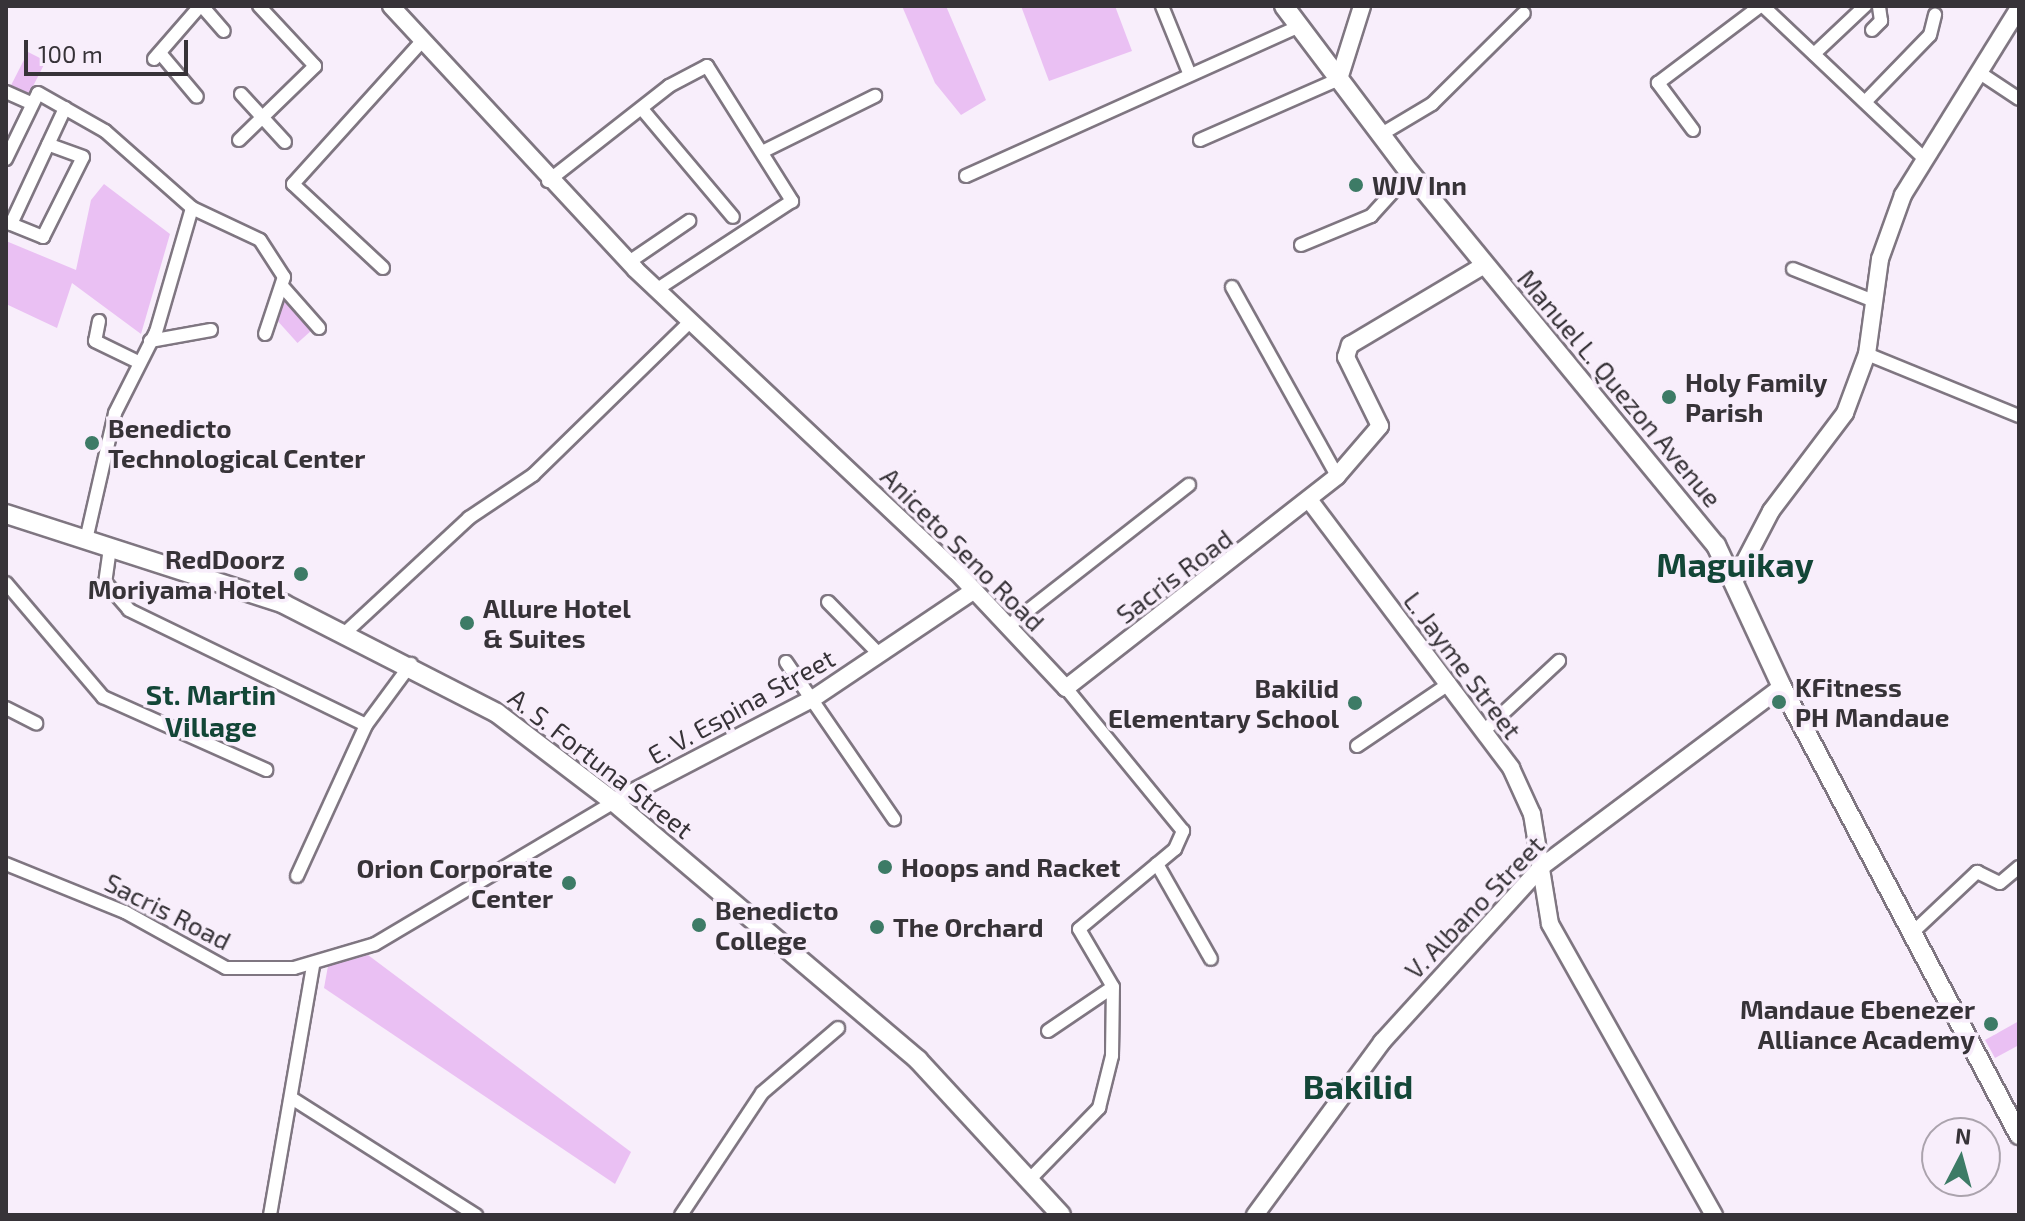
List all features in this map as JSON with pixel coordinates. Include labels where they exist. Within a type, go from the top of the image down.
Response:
[{"type":"main road","name":"Manuel L. Quezon Avenue","points":[[1284,6],[1410,173],[1695,517],[1735,580],[1782,687],[2019,1135]]},
{"type":"main road","name":"A. S. Fortuna Street","points":[[6,514],[284,604],[411,664],[497,713],[614,802],[918,1060],[1031,1178],[1061,1215]]},
{"type":"street","points":[[197,97],[157,56],[201,6],[224,31]]},
{"type":"street","points":[[239,140],[315,66],[259,6]]},
{"type":"street","name":"Aniceto Seno Road","points":[[391,6],[548,181],[656,290],[973,591],[1066,688],[1180,824],[1175,849],[1079,929],[1113,987]]},
{"type":"street","points":[[1162,6],[1190,75]]},
{"type":"street","points":[[1200,140],[1339,79],[1362,6]]},
{"type":"street","points":[[1693,130],[1658,83],[1761,6],[1924,158]]},
{"type":"street","points":[[1814,54],[1865,6]]},
{"type":"street","points":[[1872,30],[1881,21],[1879,6]]},
{"type":"street","points":[[1735,580],[1771,511],[1845,413],[1867,354],[1880,259],[1924,158],[1983,75],[2016,9]]},
{"type":"street","points":[[1380,135],[1432,104],[1524,13]]},
{"type":"street","points":[[1865,102],[1930,35],[1935,15]]},
{"type":"street","points":[[966,176],[1299,26]]},
{"type":"street","points":[[383,268],[293,184],[423,40]]},
{"type":"street","points":[[548,181],[642,109],[707,66],[766,150],[790,206],[656,290]]},
{"type":"street","points":[[1983,75],[2019,99]]},
{"type":"street","points":[[6,92],[31,103]]},
{"type":"street","points":[[6,159],[38,93],[105,131],[192,208],[260,240],[282,286],[319,328]]},
{"type":"street","points":[[241,94],[285,142]]},
{"type":"street","points":[[766,150],[875,96]]},
{"type":"street","points":[[48,144],[83,157],[43,237],[9,223],[65,108]]},
{"type":"street","points":[[642,109],[733,217]]},
{"type":"street","points":[[1301,245],[1371,216],[1410,173]]},
{"type":"street","points":[[86,540],[115,413],[136,361],[150,341],[192,208]]},
{"type":"street","points":[[629,262],[689,221]]},
{"type":"street","name":"Sacris Road","points":[[1066,688],[1310,501],[1337,476],[1380,426],[1346,357],[1350,345],[1484,265]]},
{"type":"street","points":[[1793,269],[1874,301]]},
{"type":"street","points":[[265,334],[282,286]]},
{"type":"street","points":[[1232,287],[1337,476]]},
{"type":"street","points":[[99,321],[95,341],[136,361]]},
{"type":"street","points":[[346,632],[469,518],[533,475],[689,323]]},
{"type":"street","points":[[150,341],[211,330]]},
{"type":"street","points":[[1867,354],[2019,416]]},
{"type":"street","points":[[1007,627],[1189,485]]},
{"type":"street","name":"L. Jayme Street","points":[[1310,501],[1486,729],[1532,814],[1550,924],[1572,970],[1714,1215]]},
{"type":"street","points":[[110,548],[105,582],[129,610],[366,725]]},
{"type":"street","points":[[6,583],[103,697],[266,770]]},
{"type":"street","name":"E. V. Espina Street","points":[[360,949],[614,802],[814,698],[973,591]]},
{"type":"street","points":[[828,602],[879,654]]},
{"type":"street","points":[[1486,729],[1559,661]]},
{"type":"street","points":[[786,662],[814,698],[894,819]]},
{"type":"street","points":[[297,876],[366,725],[411,664]]},
{"type":"street","points":[[1357,746],[1450,683]]},
{"type":"street","name":"V. Albano Street","points":[[1255,1215],[1382,1042],[1541,867],[1782,687]]},
{"type":"street","points":[[6,708],[36,723]]},
{"type":"street","name":"Sacris Road","points":[[6,864],[125,912],[226,968],[313,965],[360,949]]},
{"type":"street","points":[[1157,864],[1211,959]]},
{"type":"street","points":[[1911,934],[1977,872],[2000,883],[2019,867]]},
{"type":"street","points":[[270,1215],[293,1099],[313,965]]},
{"type":"street","points":[[1031,1178],[1102,1102],[1113,987]]},
{"type":"street","points":[[1048,1031],[1113,987]]},
{"type":"street","points":[[681,1215],[762,1093],[838,1028]]},
{"type":"street","points":[[293,1099],[476,1215]]},
{"type":"shaded area","points":[[902,6],[946,6],[986,100],[961,115],[935,83]]},
{"type":"shaded area","points":[[1021,6],[1115,6],[1132,51],[1049,81]]},
{"type":"shaded area","points":[[28,52],[46,61],[29,94],[11,85]]},
{"type":"shaded area","points":[[104,184],[170,234],[141,334],[72,283],[57,328],[6,304],[6,241],[76,270],[91,200]]},
{"type":"shaded area","points":[[287,300],[313,329],[297,343],[271,314]]},
{"type":"shaded area","points":[[368,955],[631,1152],[615,1184],[324,988],[328,966]]},
{"type":"shaded area","points":[[2019,1021],[2019,1045],[1995,1058],[1985,1040]]},
{"type":"place","name":"WJV Inn","points":[[1356,185]]},
{"type":"place","name":"Holy Family Parish","points":[[1669,397]]},
{"type":"place","name":"Benedicto Technological Center","points":[[92,443]]},
{"type":"place","name":"RedDoorz Moriyama Hotel","points":[[301,574]]},
{"type":"place","name":"Allure Hotel & Suites","points":[[467,623]]},
{"type":"place","name":"KFitness PH Mandaue","points":[[1779,702]]},
{"type":"place","name":"Bakilid Elementary School","points":[[1355,703]]},
{"type":"place","name":"Hoops and Racket","points":[[885,867]]},
{"type":"place","name":"Orion Corporate Center","points":[[569,883]]},
{"type":"place","name":"Benedicto College","points":[[699,925]]},
{"type":"place","name":"The Orchard","points":[[877,927]]},
{"type":"place","name":"Mandaue Ebenezer Alliance Academy","points":[[1991,1024]]},
{"type":"district","name":"Maguikay","points":[[1735,564]]},
{"type":"district","name":"St. Martin Village","points":[[211,710]]},
{"type":"district","name":"Bakilid","points":[[1358,1086]]}]
